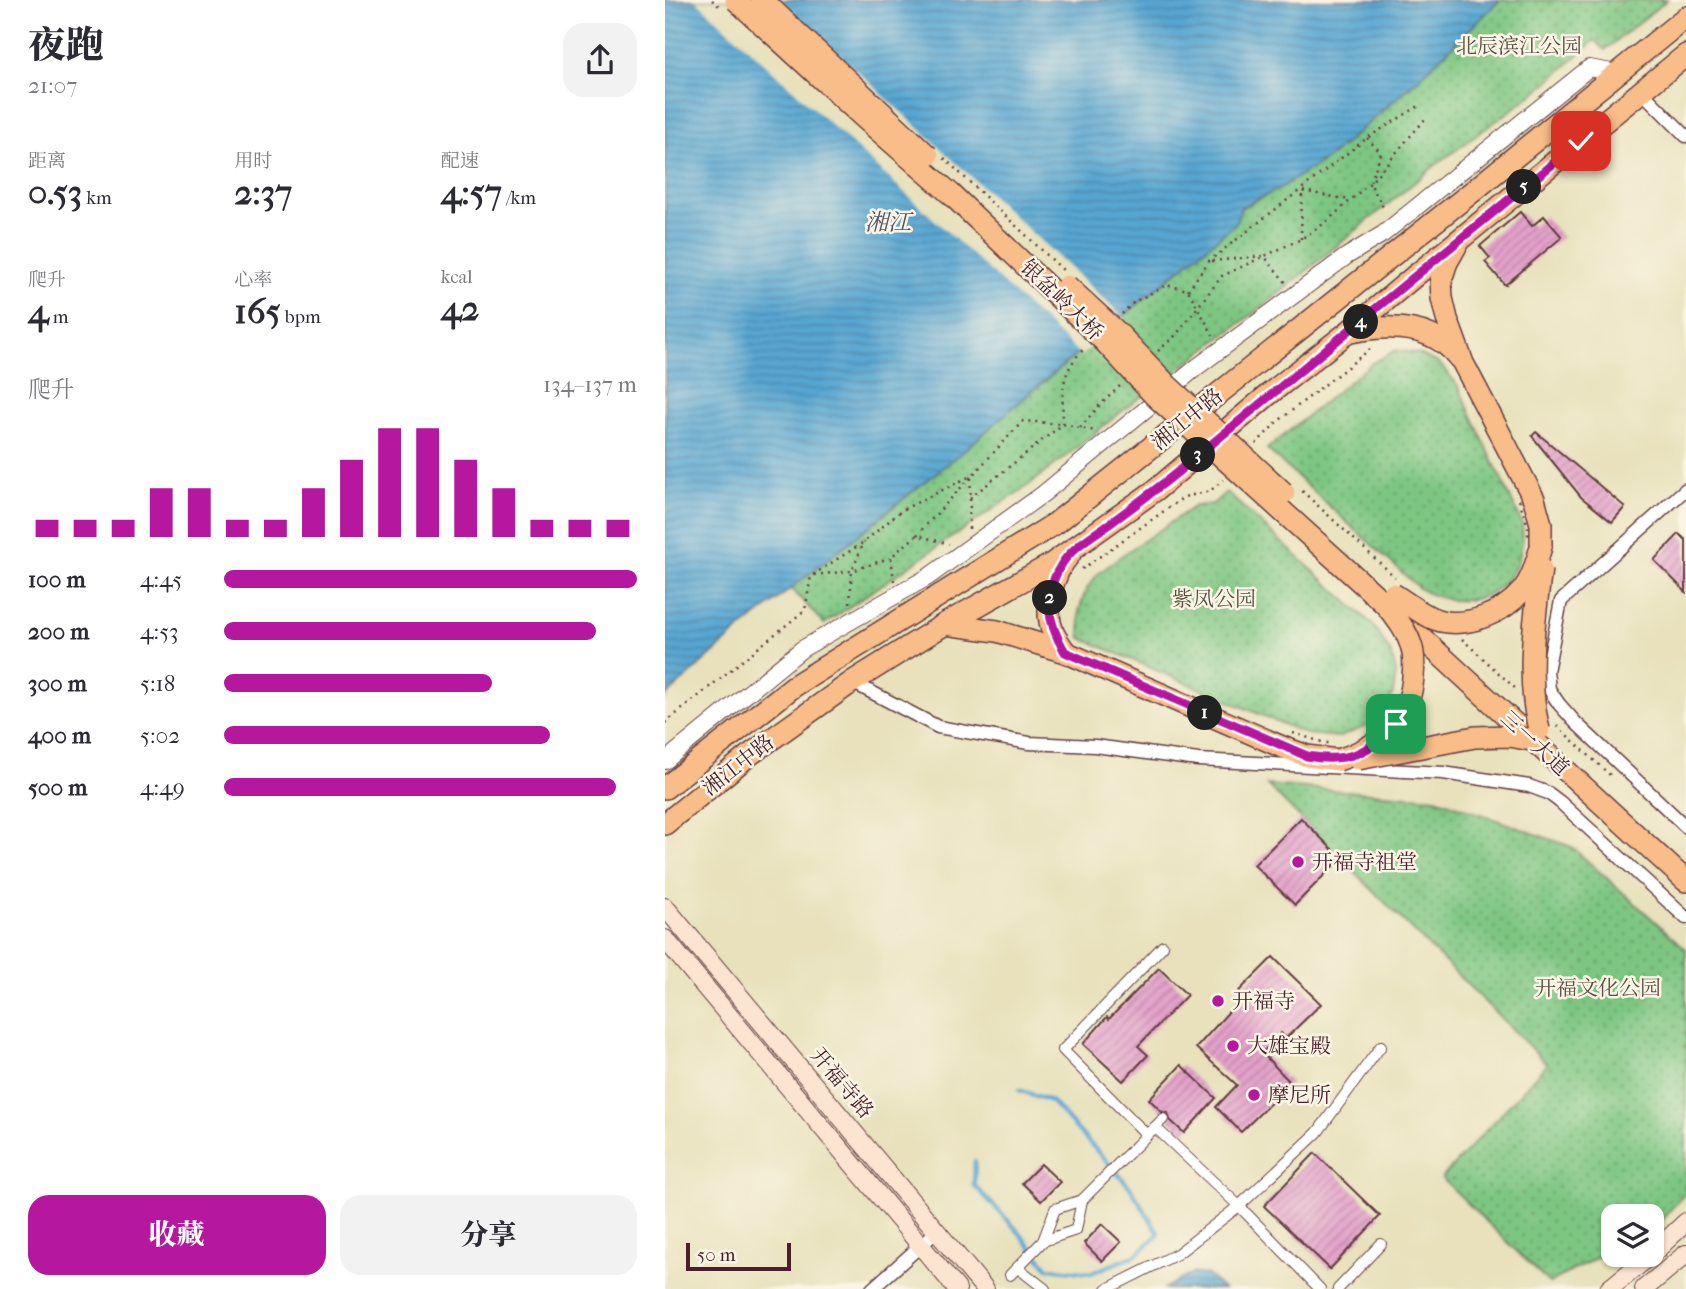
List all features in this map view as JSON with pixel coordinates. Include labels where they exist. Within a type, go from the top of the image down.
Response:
[{"type":"main road","name":"银盆岭大桥","points":[[762,0],[1118,333],[1167,385],[1391,592]]},
{"type":"main road","name":"银盆岭大桥","points":[[729,4],[952,195],[1106,343],[1155,396],[1391,592]]},
{"type":"main road","name":"湘江中路","points":[[665,788],[794,686],[1056,523],[1686,17]]},
{"type":"main road","name":"湘江中路","points":[[665,824],[748,756],[852,682],[945,624],[1049,565],[1157,489],[1268,395],[1686,55]]},
{"type":"main road","points":[[1391,592],[1432,618],[1462,622],[1478,619],[1502,608],[1521,592],[1529,580],[1541,524],[1534,499],[1463,363],[1447,319],[1441,280],[1459,240]]},
{"type":"main road","points":[[1347,333],[1372,328],[1409,327],[1452,348],[1463,363]]},
{"type":"main road","points":[[1065,652],[1053,633],[1050,595],[1062,563],[1078,546]]},
{"type":"main road","points":[[1336,751],[1361,758],[1475,737],[1535,735],[1531,683],[1534,547]]},
{"type":"main road","points":[[945,624],[997,631],[1065,652],[1307,756],[1336,751],[1355,754],[1386,735],[1405,713],[1409,703],[1414,663],[1412,646],[1391,592]]},
{"type":"main road","name":"三一大道","points":[[1391,592],[1686,881]]},
{"type":"main road","name":"三一大道","points":[[1535,735],[1686,862]]},
{"type":"main road","name":"开福寺路","points":[[665,906],[985,1289]]},
{"type":"main road","name":"开福寺路","points":[[665,939],[957,1289]]},
{"type":"main road","points":[[1664,1242],[1686,1222]]},
{"type":"main road","points":[[1644,1289],[1686,1254]]},
{"type":"main road","points":[[1609,1289],[1635,1267]]},
{"type":"street","points":[[665,761],[802,649],[929,577],[1043,494],[1187,376],[1347,256],[1383,234],[1589,68],[1617,73]]},
{"type":"street","points":[[1642,92],[1686,136]]},
{"type":"street","points":[[1347,256],[1413,237]]},
{"type":"street","points":[[1686,489],[1561,601],[1547,671],[1549,689],[1559,704],[1686,827]]},
{"type":"street","points":[[852,682],[938,727],[1029,743],[1095,746],[1198,760],[1443,773],[1529,786],[1548,793],[1560,802],[1686,918]]},
{"type":"street","points":[[1163,946],[1063,1051],[1239,1206],[1320,1289]]},
{"type":"street","points":[[1107,1289],[1177,1255],[1239,1206],[1317,1133],[1381,1046]]},
{"type":"street","points":[[1045,1289],[1017,1268],[1043,1241],[1055,1209],[1082,1200],[1163,1119]]},
{"type":"street","points":[[1043,1241],[1076,1230],[1082,1200]]},
{"type":"street","points":[[872,1289],[937,1231]]},
{"type":"street","points":[[1338,1289],[1381,1244]]},
{"type":"path","points":[[712,0],[729,4]]},
{"type":"path","points":[[1188,290],[1209,261],[1367,138],[1419,106]]},
{"type":"path","points":[[1156,353],[1175,335],[1222,276],[1301,239],[1325,223],[1370,183],[1426,118]]},
{"type":"path","points":[[1367,138],[1381,153],[1370,183],[1384,209]]},
{"type":"path","points":[[943,157],[1072,277]]},
{"type":"path","points":[[1302,191],[1350,200]]},
{"type":"path","points":[[1301,239],[1302,191]]},
{"type":"path","points":[[1209,261],[1264,256]]},
{"type":"path","points":[[1264,256],[1296,294]]},
{"type":"path","points":[[1117,319],[1134,303],[1166,285],[1188,290],[1213,335]]},
{"type":"path","points":[[1063,424],[1062,388],[1072,360],[1090,344]]},
{"type":"path","points":[[1115,374],[1125,384]]},
{"type":"path","points":[[1080,428],[1099,405],[1128,379]]},
{"type":"path","points":[[811,576],[852,571],[891,557],[917,535],[1023,421],[1063,424],[1095,431]]},
{"type":"path","points":[[970,498],[1063,424]]},
{"type":"path","points":[[1246,439],[1256,449]]},
{"type":"path","points":[[969,532],[971,476]]},
{"type":"path","points":[[665,723],[805,610],[811,576],[863,542],[902,510],[971,476]]},
{"type":"path","points":[[1296,485],[1391,592]]},
{"type":"path","points":[[1519,500],[1534,547]]},
{"type":"path","points":[[917,535],[953,545]]},
{"type":"path","points":[[850,607],[852,571],[863,542]]},
{"type":"path","points":[[891,557],[895,584]]},
{"type":"path","points":[[1293,733],[1325,743],[1336,751]]},
{"type":"green space","name":"北辰滨江公园","points":[[1500,0],[1667,0],[1605,50],[1595,40],[1541,88],[1437,164],[1266,304],[1130,405],[1033,482],[824,624],[791,588],[1236,223],[1241,208],[1277,190],[1331,156],[1419,78]]},
{"type":"green space","points":[[1396,350],[1420,354],[1440,364],[1457,384],[1522,523],[1522,545],[1517,564],[1507,579],[1494,591],[1478,598],[1440,598],[1420,589],[1267,449],[1372,363]]},
{"type":"green space","name":"紫凤公园","points":[[1226,492],[1372,624],[1391,653],[1396,672],[1393,695],[1377,722],[1340,737],[1306,734],[1081,638],[1079,611],[1086,590],[1097,575],[1195,506],[1213,504]]},
{"type":"green space","name":"开福文化公园","points":[[1267,785],[1436,798],[1572,847],[1686,949],[1686,1192],[1664,1217],[1664,1204],[1601,1204],[1601,1255],[1549,1283],[1442,1178],[1547,1064]]},
{"type":"water","name":"湘江","points":[[665,0],[1500,0],[1419,78],[1331,156],[1277,190],[1241,207],[1236,223],[961,453],[739,630],[665,697]]},
{"type":"water","points":[[1193,1273],[1208,1275],[1223,1289],[1163,1289]]},
{"type":"pier","points":[[696,0],[780,0],[1125,319],[1081,355]]},
{"type":"building","points":[[1520,212],[1532,226],[1544,216],[1562,237],[1505,285],[1485,262],[1490,258],[1480,246]]},
{"type":"building","points":[[1536,432],[1625,507],[1612,522],[1581,497],[1532,436]]},
{"type":"building","points":[[1679,534],[1686,540],[1686,592],[1654,560]]},
{"type":"building","name":"开福寺祖堂","points":[[1301,818],[1341,858],[1295,905],[1254,865]]},
{"type":"building","points":[[1273,957],[1321,1004],[1286,1038],[1281,1033],[1262,1053],[1291,1083],[1241,1132],[1216,1107],[1237,1085],[1196,1048],[1243,996],[1239,991]]},
{"type":"building","points":[[1159,968],[1187,995],[1138,1046],[1148,1055],[1123,1081],[1083,1044],[1107,1017],[1109,1019]]},
{"type":"building","points":[[1181,1065],[1216,1098],[1184,1133],[1170,1120],[1168,1113],[1162,1112],[1149,1099]]},
{"type":"building","points":[[1315,1153],[1380,1216],[1330,1269],[1264,1206]]},
{"type":"building","points":[[1041,1164],[1060,1182],[1041,1201],[1022,1183]]},
{"type":"building","points":[[1102,1224],[1121,1242],[1102,1261],[1084,1243]]},
{"type":"waterway","points":[[975,1161],[974,1185],[1017,1230],[1048,1268],[1091,1273],[1136,1255],[1159,1234],[1130,1187],[1051,1101],[1019,1090]]},
{"type":"place","name":"开福寺祖堂","points":[[1298,862]]},
{"type":"place","name":"开福寺","points":[[1218,1001]]},
{"type":"place","name":"大雄宝殿","points":[[1233,1046]]},
{"type":"place","name":"摩尼所","points":[[1254,1095]]},
{"type":"route","points":[[1396,724],[1369,747],[1338,760],[1307,756],[1280,746],[1065,652],[1053,633],[1050,595],[1062,563],[1078,546],[1157,489],[1268,395],[1581,141]]}]
